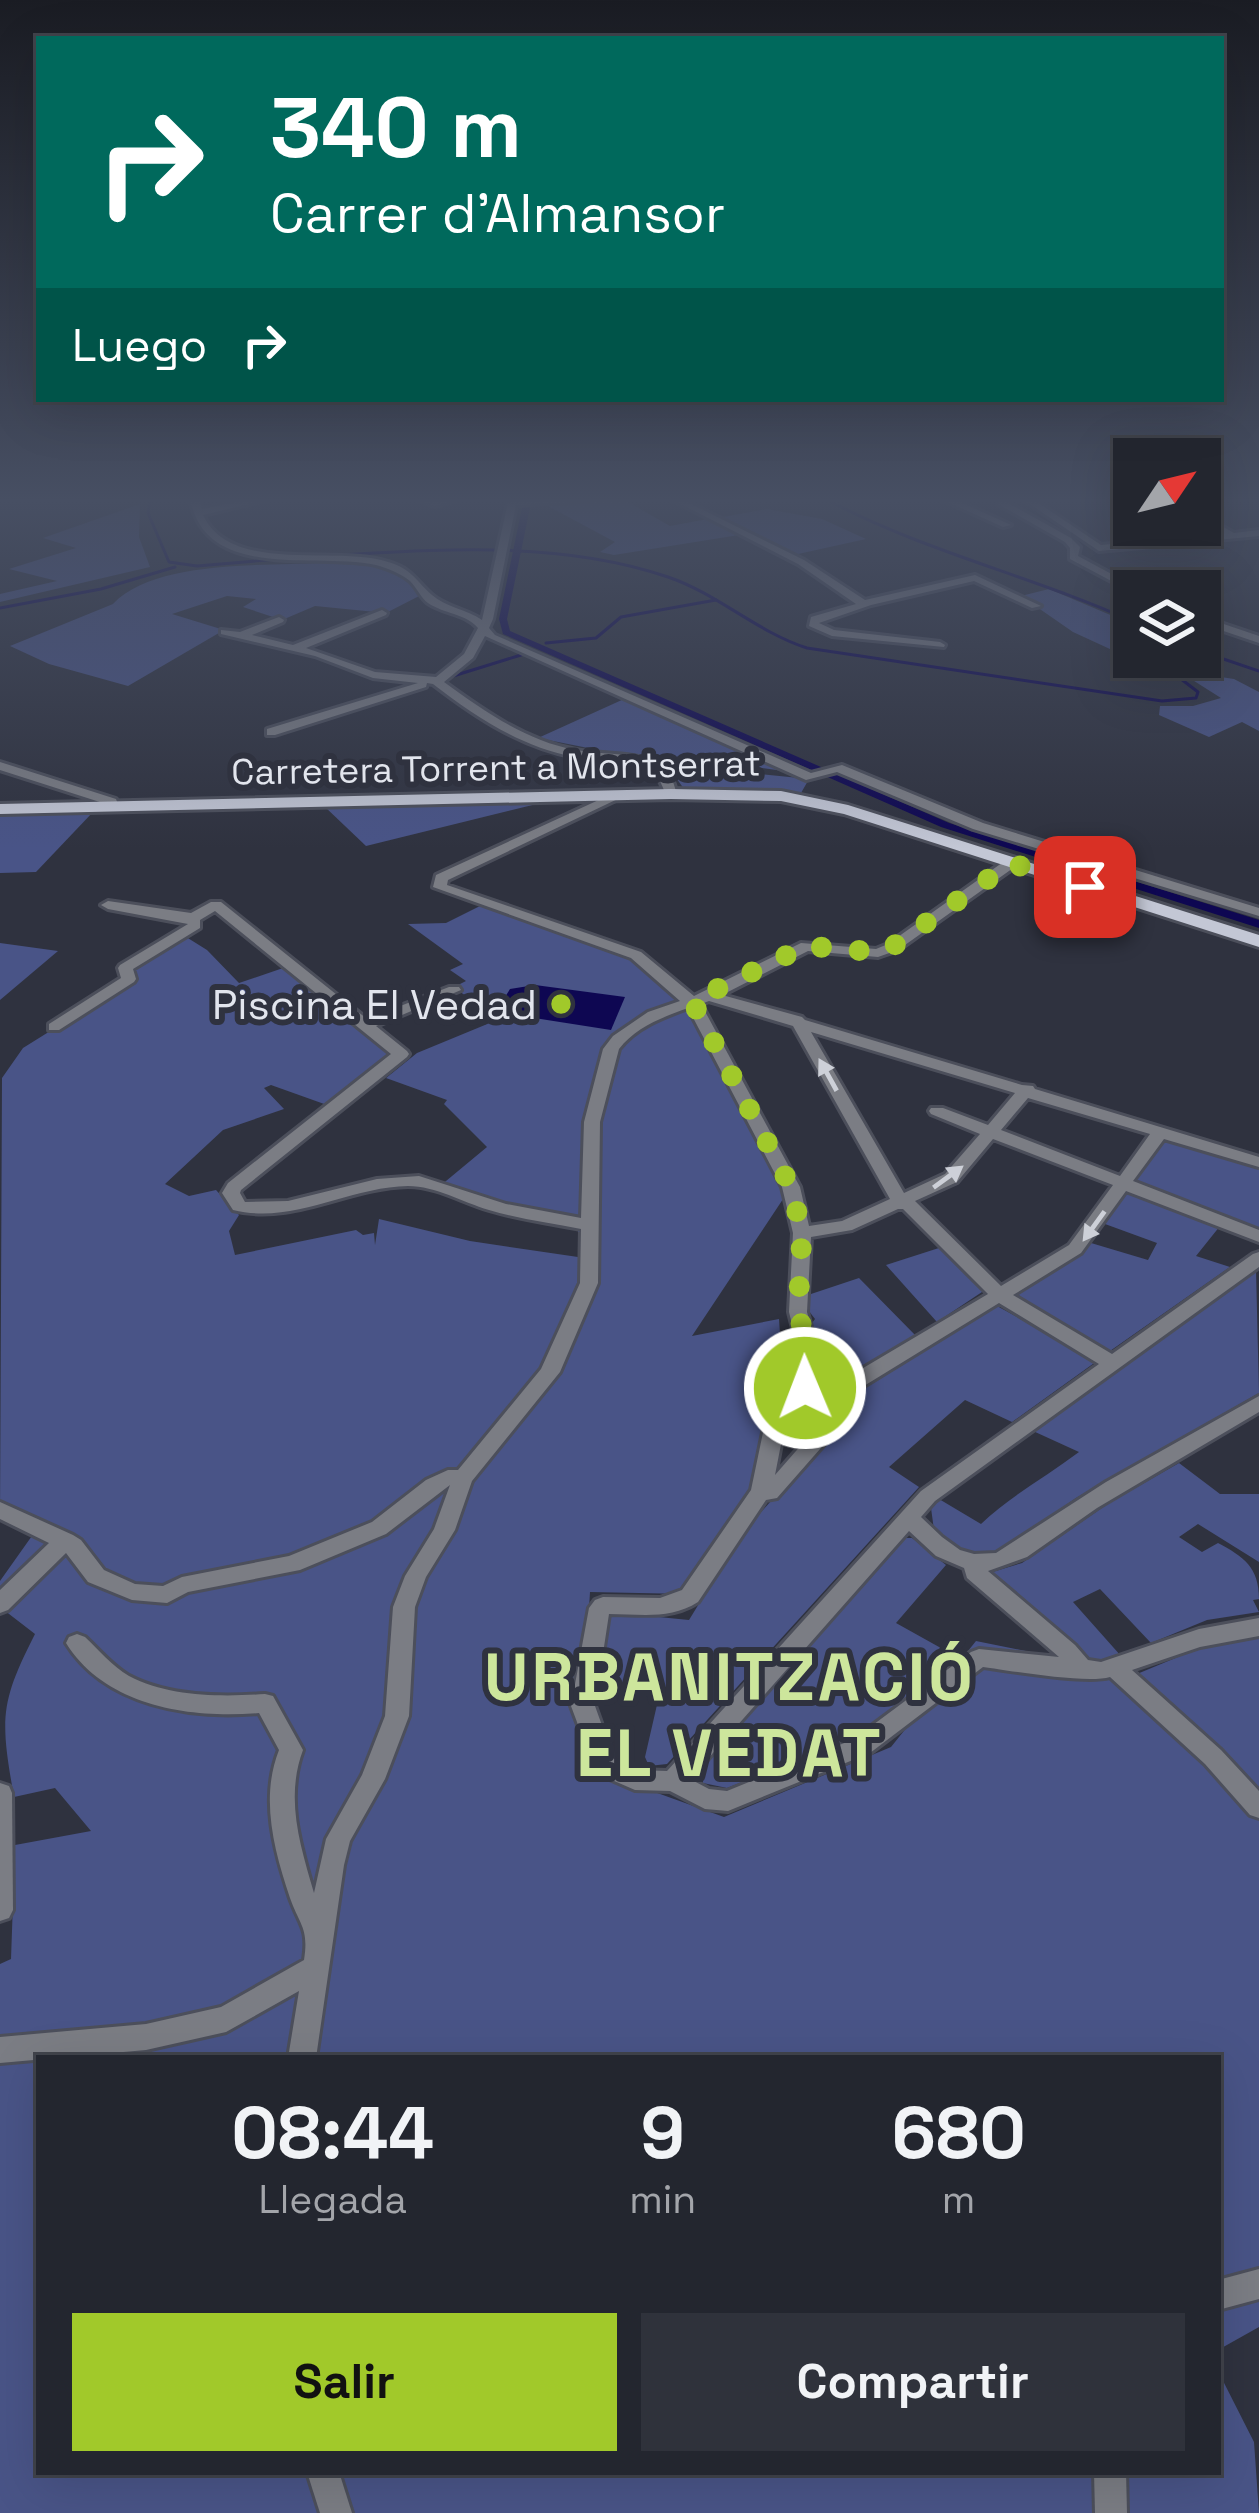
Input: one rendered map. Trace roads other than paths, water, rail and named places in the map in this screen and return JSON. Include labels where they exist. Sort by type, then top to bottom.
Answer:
[{"type":"main road","name":"Carretera Torrent a Montserrat","points":[[0,809],[749,793],[805,799],[1259,941]]},
{"type":"street","points":[[295,648],[376,615]]},
{"type":"street","points":[[467,615],[476,619],[481,630],[810,777],[838,768],[978,826],[1259,912]]},
{"type":"street","points":[[271,732],[434,681],[469,656],[489,615]]},
{"type":"street","points":[[828,615],[813,624],[832,633],[940,645]]},
{"type":"street","points":[[243,635],[279,620]]},
{"type":"street","points":[[1221,626],[1259,640]]},
{"type":"street","points":[[225,632],[295,648],[373,675],[434,681],[511,733],[574,754],[654,766],[663,772],[671,794]]},
{"type":"street","points":[[0,766],[107,797],[112,807]]},
{"type":"street","points":[[620,795],[442,878],[440,887],[636,955],[679,995],[797,1020],[1259,1162]]},
{"type":"street","points":[[302,2055],[338,1839],[373,1779],[397,1716],[404,1607],[416,1576],[444,1530],[463,1478],[550,1372],[589,1283],[592,1122],[611,1049],[629,1029],[806,946],[878,952],[892,947],[1011,863]]},
{"type":"street","points":[[108,905],[193,918],[216,905],[401,1054],[234,1187],[231,1193],[239,1206],[255,1211],[421,1179],[451,1186],[476,1200],[587,1225]]},
{"type":"street","points":[[54,1028],[129,979],[124,968],[195,925],[193,918]]},
{"type":"street","points":[[367,1024],[454,989]]},
{"type":"street","points":[[700,999],[791,1187],[802,1233],[798,1312],[817,1385]]},
{"type":"street","points":[[797,1020],[904,1203],[1001,1296],[1112,1363]]},
{"type":"street","points":[[802,1233],[846,1226],[951,1178],[1027,1089]]},
{"type":"street","points":[[938,1111],[1259,1236]]},
{"type":"street","points":[[1161,1131],[1076,1249],[852,1384],[817,1385],[792,1394],[776,1423],[761,1491],[704,1577],[680,1604],[603,1606],[597,1613],[583,1706],[604,1766],[635,1780],[673,1781],[705,1799],[728,1801],[883,1732],[979,1658],[1082,1670],[1115,1668],[1199,1638],[1259,1627]]},
{"type":"street","points":[[673,1781],[928,1496],[983,1452],[1259,1258]]},
{"type":"street","points":[[909,1519],[936,1548],[975,1562],[1005,1559],[1063,1519],[1259,1403]]},
{"type":"street","points":[[761,1491],[770,1493],[818,1441],[776,1423]]},
{"type":"street","points":[[0,1510],[65,1541],[96,1576],[148,1596],[167,1595],[182,1585],[292,1564],[379,1528],[433,1485],[463,1478]]},
{"type":"street","points":[[0,1604],[65,1541]]},
{"type":"street","points":[[975,1562],[975,1572],[1082,1670]]},
{"type":"street","points":[[76,1643],[117,1680],[149,1693],[243,1705],[266,1703],[292,1750],[280,1784],[280,1822],[291,1846],[303,1908],[322,1936]]},
{"type":"street","points":[[1115,1668],[1213,1757],[1259,1808]]},
{"type":"street","points":[[0,1793],[0,1910]]},
{"type":"street","points":[[0,2050],[146,2037],[226,2019],[317,1966]]},
{"type":"street","points":[[1221,2294],[1238,2285],[1259,2284]]},
{"type":"street","points":[[324,2475],[336,2513]]},
{"type":"street","points":[[1110,2475],[1111,2513]]},
{"type":"waterway","points":[[504,615],[506,632],[945,825],[1259,924]]},
{"type":"waterway","points":[[546,643],[596,638],[621,617],[631,615]]},
{"type":"waterway","points":[[741,615],[807,648],[1162,701],[1196,698],[1198,692],[1181,678]]},
{"type":"waterway","points":[[450,677],[521,655]]},
{"type":"waterway","points":[[1221,658],[1259,671]]},
{"type":"place","name":"Piscina El Vedad","points":[[561,1004]]},
{"type":"district","name":"URBANITZACIÓ EL VEDAT","points":[[730,1714]]}]
